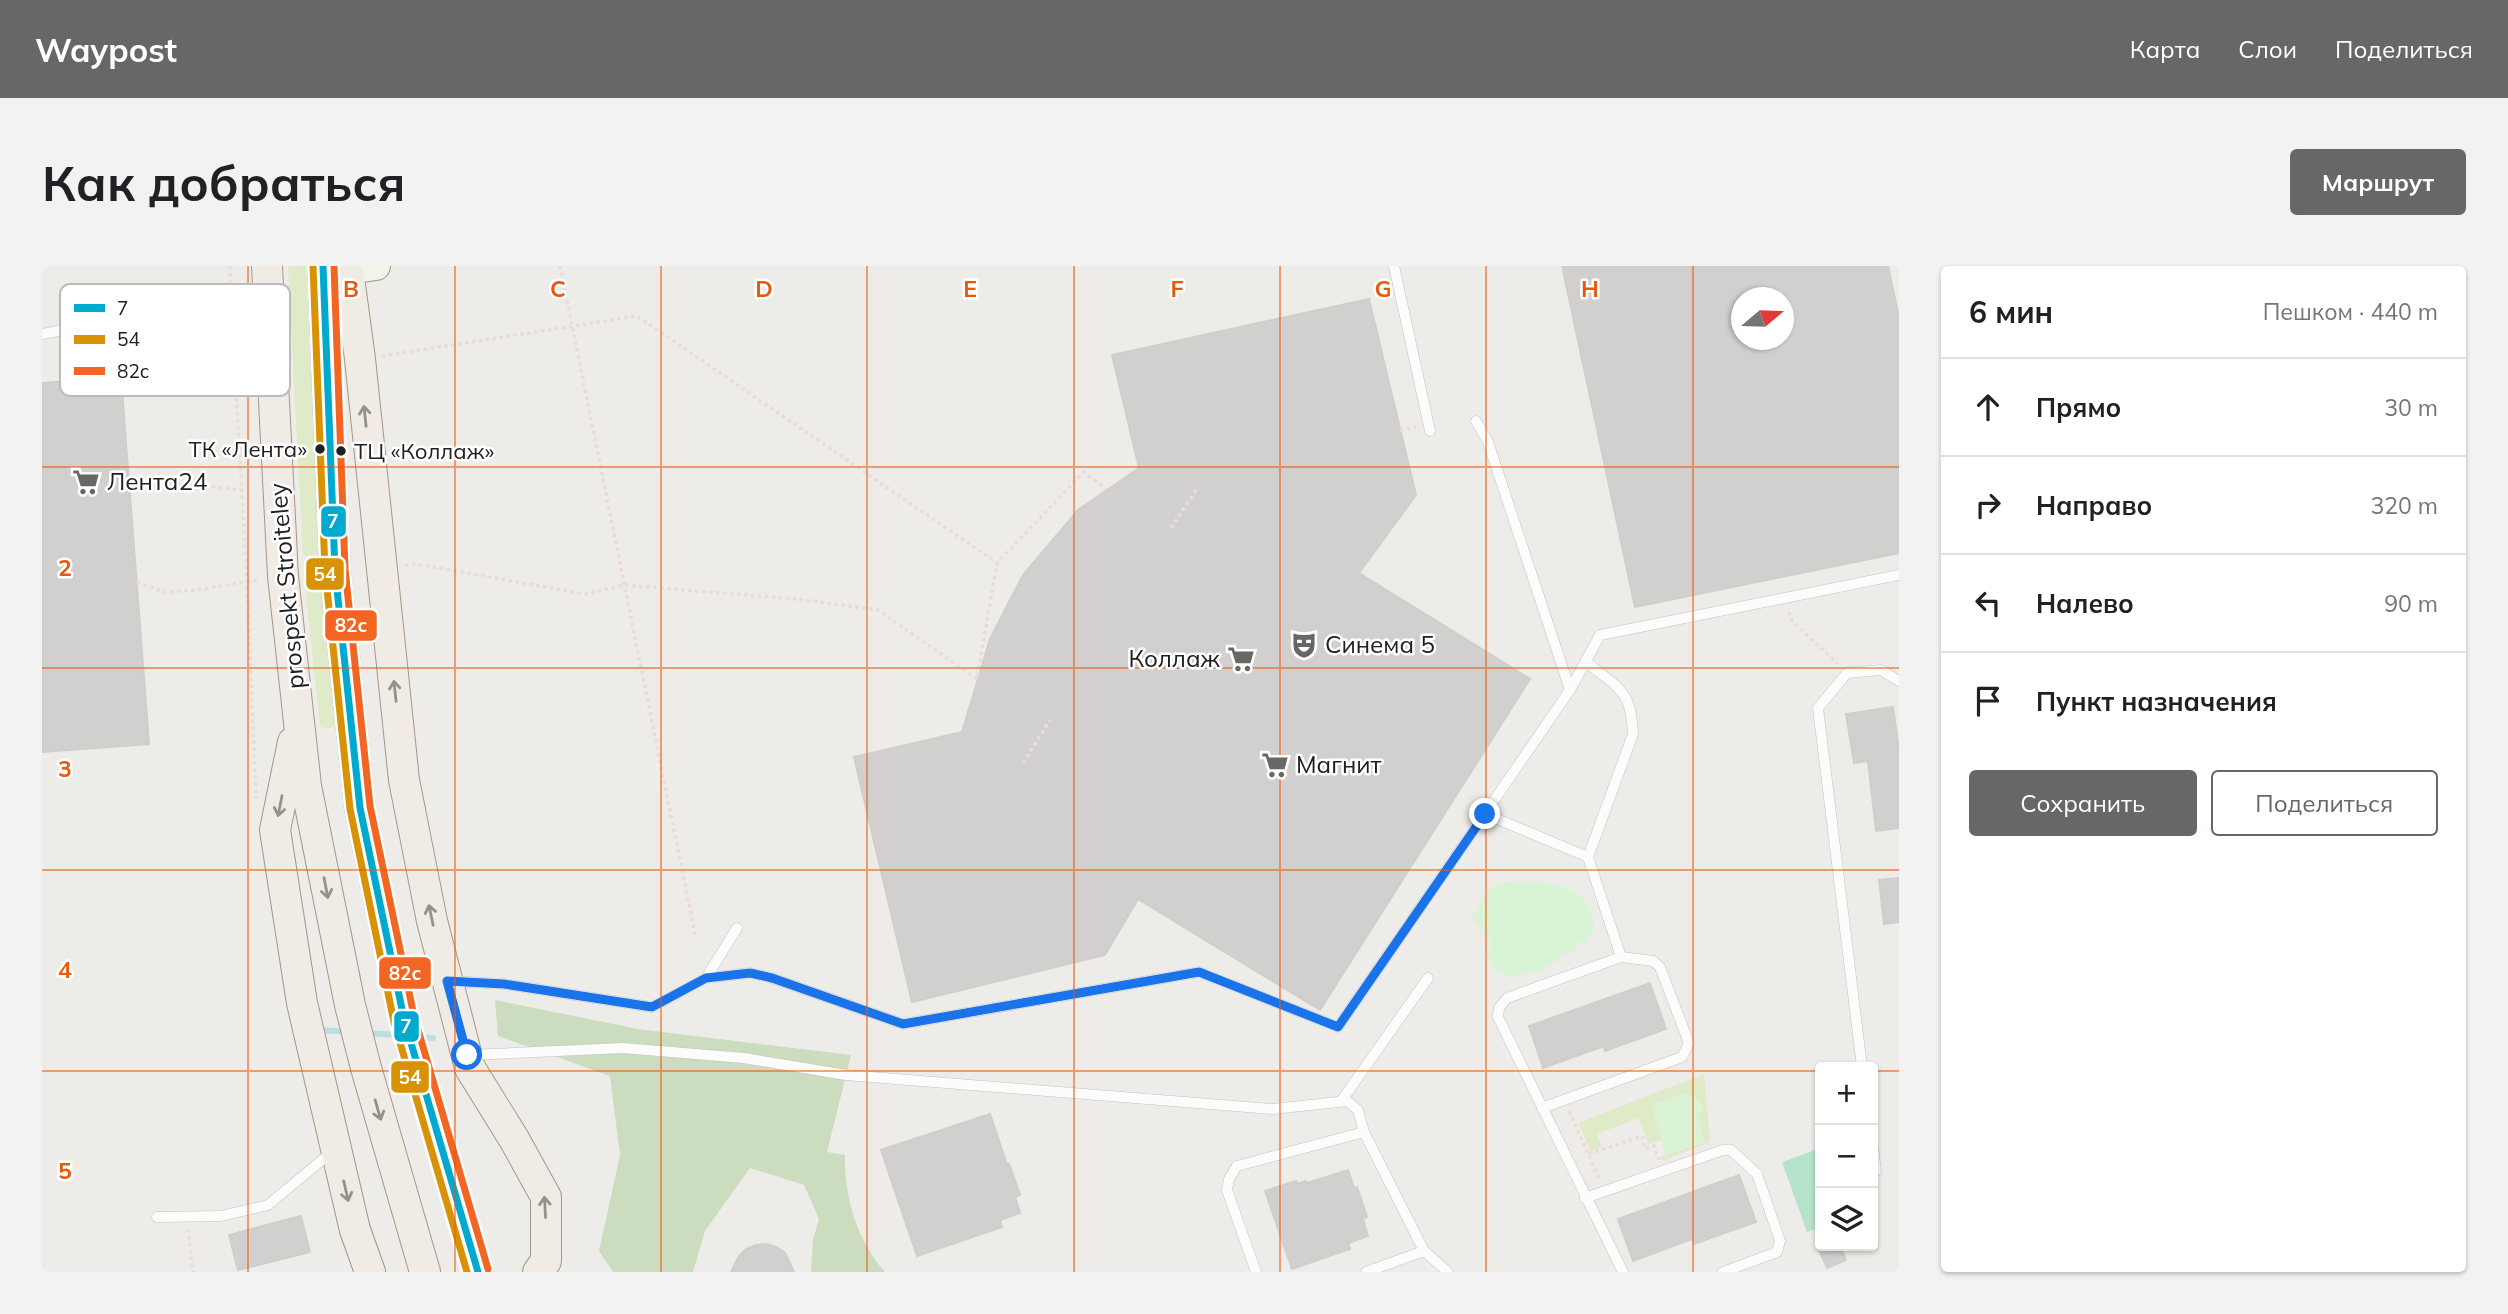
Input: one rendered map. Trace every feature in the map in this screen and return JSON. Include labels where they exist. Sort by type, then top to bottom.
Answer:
[{"type":"main road","name":"prospekt Stroiteley","points":[[267,266],[268,284]]},
{"type":"main road","name":"prospekt Stroiteley","points":[[343,269],[335,570],[360,807],[404,1019],[478,1272]]},
{"type":"main road","points":[[343,269],[359,359],[404,780],[432,921],[470,1068],[546,1197],[546,1261],[538,1272]]},
{"type":"main road","name":"prospekt Stroiteley","points":[[274,396],[283,576],[313,821],[350,1005],[425,1272]]},
{"type":"main road","points":[[298,715],[275,830],[302,1003],[355,1230],[370,1272]]},
{"type":"lane","points":[[1394,266],[1430,431]]},
{"type":"lane","points":[[42,334],[60,331]]},
{"type":"lane","points":[[1476,421],[1488,442],[1570,690]]},
{"type":"lane","points":[[447,981],[504,984],[652,1007],[706,978],[750,973],[772,978],[903,1024],[1199,972],[1338,1027],[1570,690],[1600,635],[1899,575]]},
{"type":"lane","points":[[1586,662],[1625,693],[1631,714],[1633,734],[1588,857],[1621,957]]},
{"type":"lane","points":[[1862,1062],[1818,708],[1847,673],[1881,670],[1899,681]]},
{"type":"lane","points":[[1485,814],[1588,857]]},
{"type":"lane","points":[[706,978],[737,928]]},
{"type":"lane","points":[[1542,1108],[1682,1057],[1689,1043],[1660,967],[1653,961],[1621,957],[1507,998],[1502,1002],[1498,1017],[1585,1198],[1623,1272]]},
{"type":"lane","points":[[1342,1100],[1428,978]]},
{"type":"lane","points":[[467,1055],[623,1048],[744,1058],[846,1075],[1273,1110],[1342,1100],[1354,1105],[1358,1110],[1364,1132],[1424,1251],[1448,1272]]},
{"type":"lane","points":[[1256,1272],[1227,1190],[1228,1179],[1233,1170],[1237,1166],[1364,1132]]},
{"type":"lane","points":[[157,1217],[221,1216],[268,1205],[336,1149]]},
{"type":"lane","points":[[1585,1198],[1726,1149],[1734,1153],[1757,1174],[1780,1237],[1777,1252],[1723,1272]]},
{"type":"lane","points":[[1366,1272],[1424,1251]]},
{"type":"path","points":[[230,266],[230,284]]},
{"type":"path","points":[[560,266],[696,939]]},
{"type":"path","points":[[359,359],[636,316],[997,563]]},
{"type":"path","points":[[236,396],[256,802]]},
{"type":"path","points":[[416,565],[585,594],[624,585],[796,599],[878,610],[977,679],[997,563],[1084,472],[1106,489]]},
{"type":"path","points":[[156,484],[188,484],[241,490]]},
{"type":"path","points":[[1171,528],[1196,489]]},
{"type":"path","points":[[136,582],[164,592],[196,590],[247,581]]},
{"type":"path","points":[[1786,597],[1792,621],[1847,673]]},
{"type":"path","points":[[1023,763],[1050,720]]},
{"type":"path","points":[[1564,1100],[1605,1191]]},
{"type":"path","points":[[1589,1154],[1642,1136],[1646,1149],[1654,1146],[1662,1171]]},
{"type":"path","points":[[187,1217],[193,1272]]},
{"type":"green space","points":[[288,266],[306,266],[320,555],[303,556]]},
{"type":"green space","points":[[320,576],[336,723],[326,729],[320,726],[304,578]]},
{"type":"green space","points":[[1531,881],[1555,884],[1584,899],[1593,919],[1593,933],[1589,934],[1586,943],[1581,941],[1574,951],[1561,956],[1560,960],[1539,972],[1509,976],[1493,968],[1486,954],[1493,950],[1487,943],[1493,938],[1482,931],[1471,916],[1496,885]]},
{"type":"green space","points":[[495,1000],[638,1029],[851,1055],[827,1152],[845,1155],[847,1186],[854,1217],[867,1246],[885,1272],[811,1272],[813,1240],[819,1219],[804,1185],[750,1168],[705,1231],[693,1272],[613,1272],[599,1251],[620,1155],[610,1076],[498,1036]]},
{"type":"green space","points":[[1704,1074],[1710,1142],[1662,1161],[1660,1157],[1705,1142],[1696,1113],[1695,1097],[1690,1095],[1652,1107],[1662,1140],[1648,1145],[1639,1118],[1597,1134],[1602,1148],[1591,1151],[1578,1123]]},
{"type":"green space","points":[[1682,1094],[1696,1098],[1704,1109],[1696,1114],[1705,1142],[1666,1154],[1652,1108]]},
{"type":"green space","points":[[1815,1150],[1815,1229],[1807,1232],[1782,1162]]},
{"type":"building","points":[[1562,266],[1888,266],[1899,318],[1899,553],[1635,607]]},
{"type":"building","name":"Коллаж","points":[[1369,299],[1416,495],[1359,573],[1530,679],[1320,1010],[1138,899],[1105,955],[912,1002],[854,757],[962,732],[990,639],[1023,575],[1078,510],[1139,468],[1112,355]]},
{"type":"building","name":"Лента24","points":[[60,382],[60,396],[122,396],[149,744],[42,752],[42,383]]},
{"type":"building","points":[[1893,707],[1899,750],[1899,828],[1876,831],[1868,761],[1854,763],[1846,714]]},
{"type":"building","points":[[1899,878],[1899,922],[1884,924],[1879,880]]},
{"type":"building","points":[[1650,983],[1666,1029],[1605,1051],[1604,1046],[1543,1068],[1529,1026]]},
{"type":"building","points":[[990,1114],[1020,1195],[1015,1197],[1020,1213],[1000,1220],[1002,1227],[917,1256],[881,1150]]},
{"type":"building","points":[[1348,1170],[1367,1217],[1363,1219],[1368,1236],[1348,1243],[1350,1249],[1292,1269],[1265,1191],[1296,1181],[1297,1184],[1307,1183]]},
{"type":"building","points":[[1739,1175],[1756,1222],[1694,1244],[1692,1239],[1633,1261],[1618,1219]]},
{"type":"building","points":[[301,1216],[310,1252],[238,1270],[229,1235]]},
{"type":"building","points":[[766,1244],[785,1253],[794,1272],[731,1272],[746,1249]]},
{"type":"building","points":[[1819,1251],[1842,1251],[1846,1260],[1827,1268]]},
{"type":"waterway","points":[[322,1030],[348,1032]]},
{"type":"waterway","points":[[365,1033],[400,1035]]},
{"type":"waterway","points":[[418,1037],[433,1038]]},
{"type":"transit line","name":"54","points":[[313,266],[325,570],[350,809],[394,1022],[467,1272]]},
{"type":"transit line","name":"7","points":[[323,266],[335,570],[360,808],[404,1019],[478,1272]]},
{"type":"transit line","name":"82с","points":[[334,266],[345,569],[370,806],[414,1016],[488,1269]]},
{"type":"place","name":"ТК «Лента»","points":[[320,449]]},
{"type":"place","name":"ТЦ «Коллаж»","points":[[341,451]]},
{"type":"place","name":"Лента24","points":[[86,482]]},
{"type":"place","name":"Синема 5","points":[[1304,645]]},
{"type":"place","name":"Коллаж","points":[[1241,659]]},
{"type":"place","name":"Магнит","points":[[1275,765]]},
{"type":"route","points":[[467,1055],[447,981],[504,984],[652,1007],[706,978],[750,973],[772,978],[903,1024],[1199,972],[1338,1027],[1485,814]]}]
